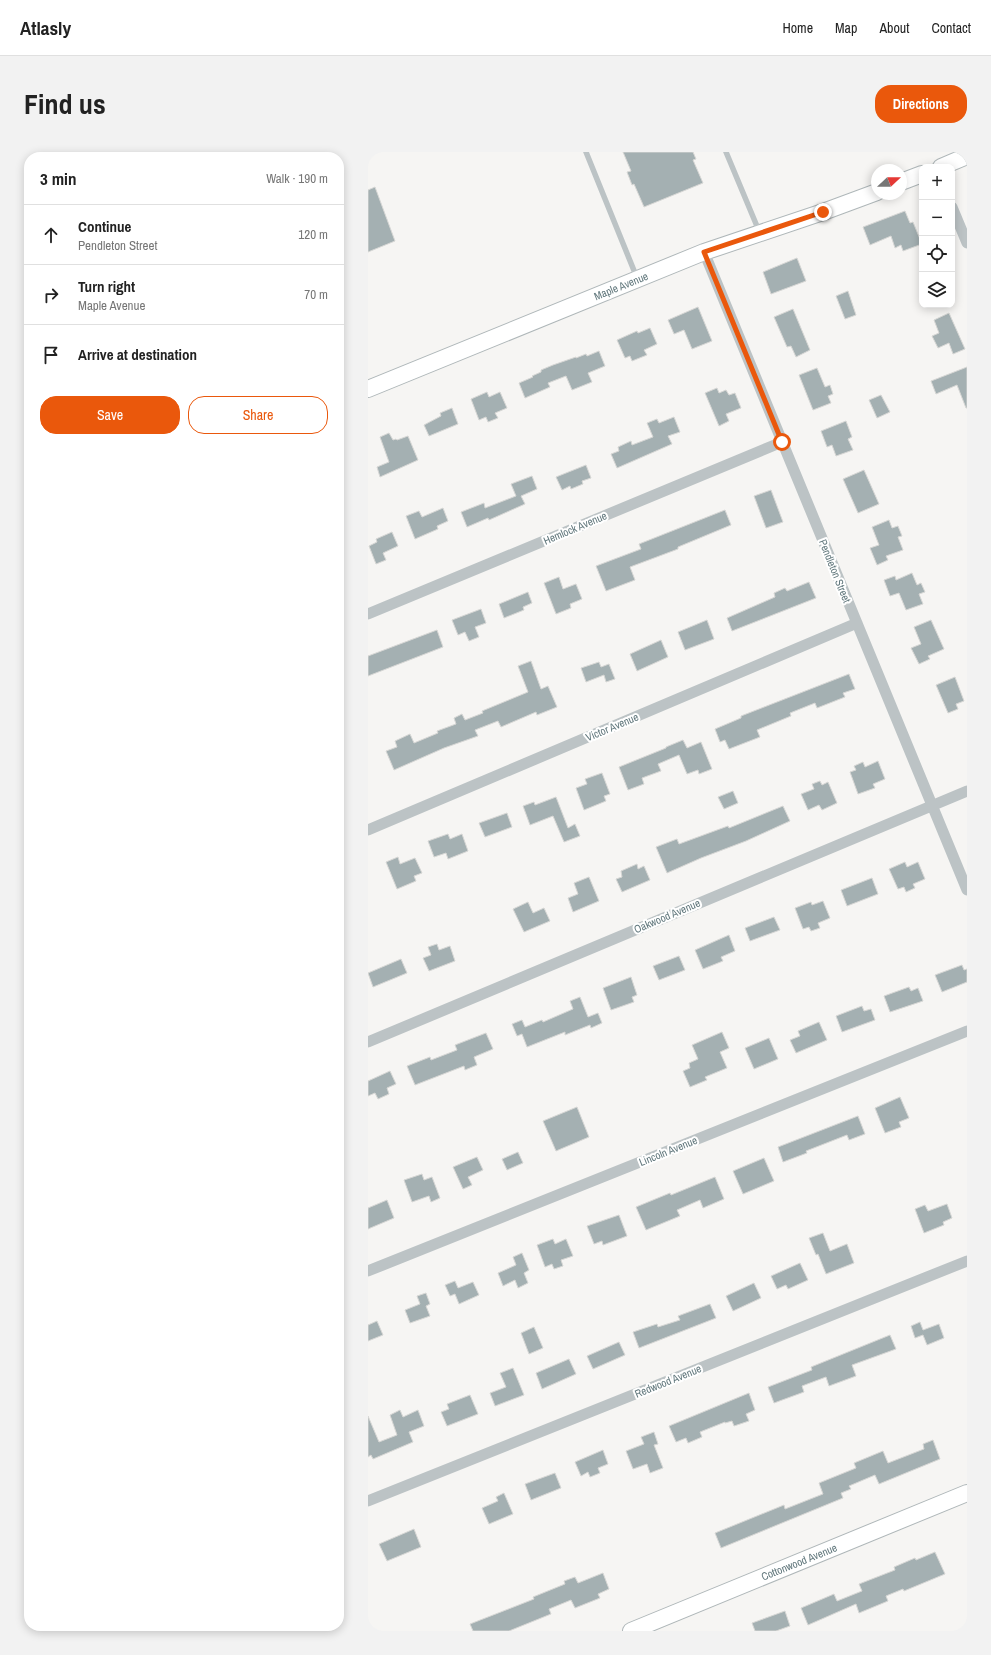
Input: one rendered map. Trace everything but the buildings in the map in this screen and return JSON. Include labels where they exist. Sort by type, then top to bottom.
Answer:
[{"type":"street","points":[[948,164],[967,156]]},
{"type":"street","points":[[907,180],[919,175]]},
{"type":"street","name":"Maple Avenue","points":[[368,388],[704,252],[871,194]]},
{"type":"street","points":[[955,214],[967,243]]},
{"type":"street","name":"Pendleton Street","points":[[704,252],[967,890]]},
{"type":"street","name":"Hemlock Avenue","points":[[368,614],[782,442]]},
{"type":"street","name":"Victor Avenue","points":[[368,830],[857,623]]},
{"type":"street","name":"Oakwood Avenue","points":[[368,1042],[967,791]]},
{"type":"street","name":"Lincoln Avenue","points":[[368,1271],[967,1031]]},
{"type":"street","name":"Redwood Avenue","points":[[368,1501],[967,1261]]},
{"type":"street","name":"Cottonwood Avenue","points":[[631,1631],[967,1493]]},
{"type":"lane","points":[[586,152],[637,279]]},
{"type":"lane","points":[[726,152],[760,233]]},
{"type":"route","points":[[782,442],[704,252],[823,212]]}]
